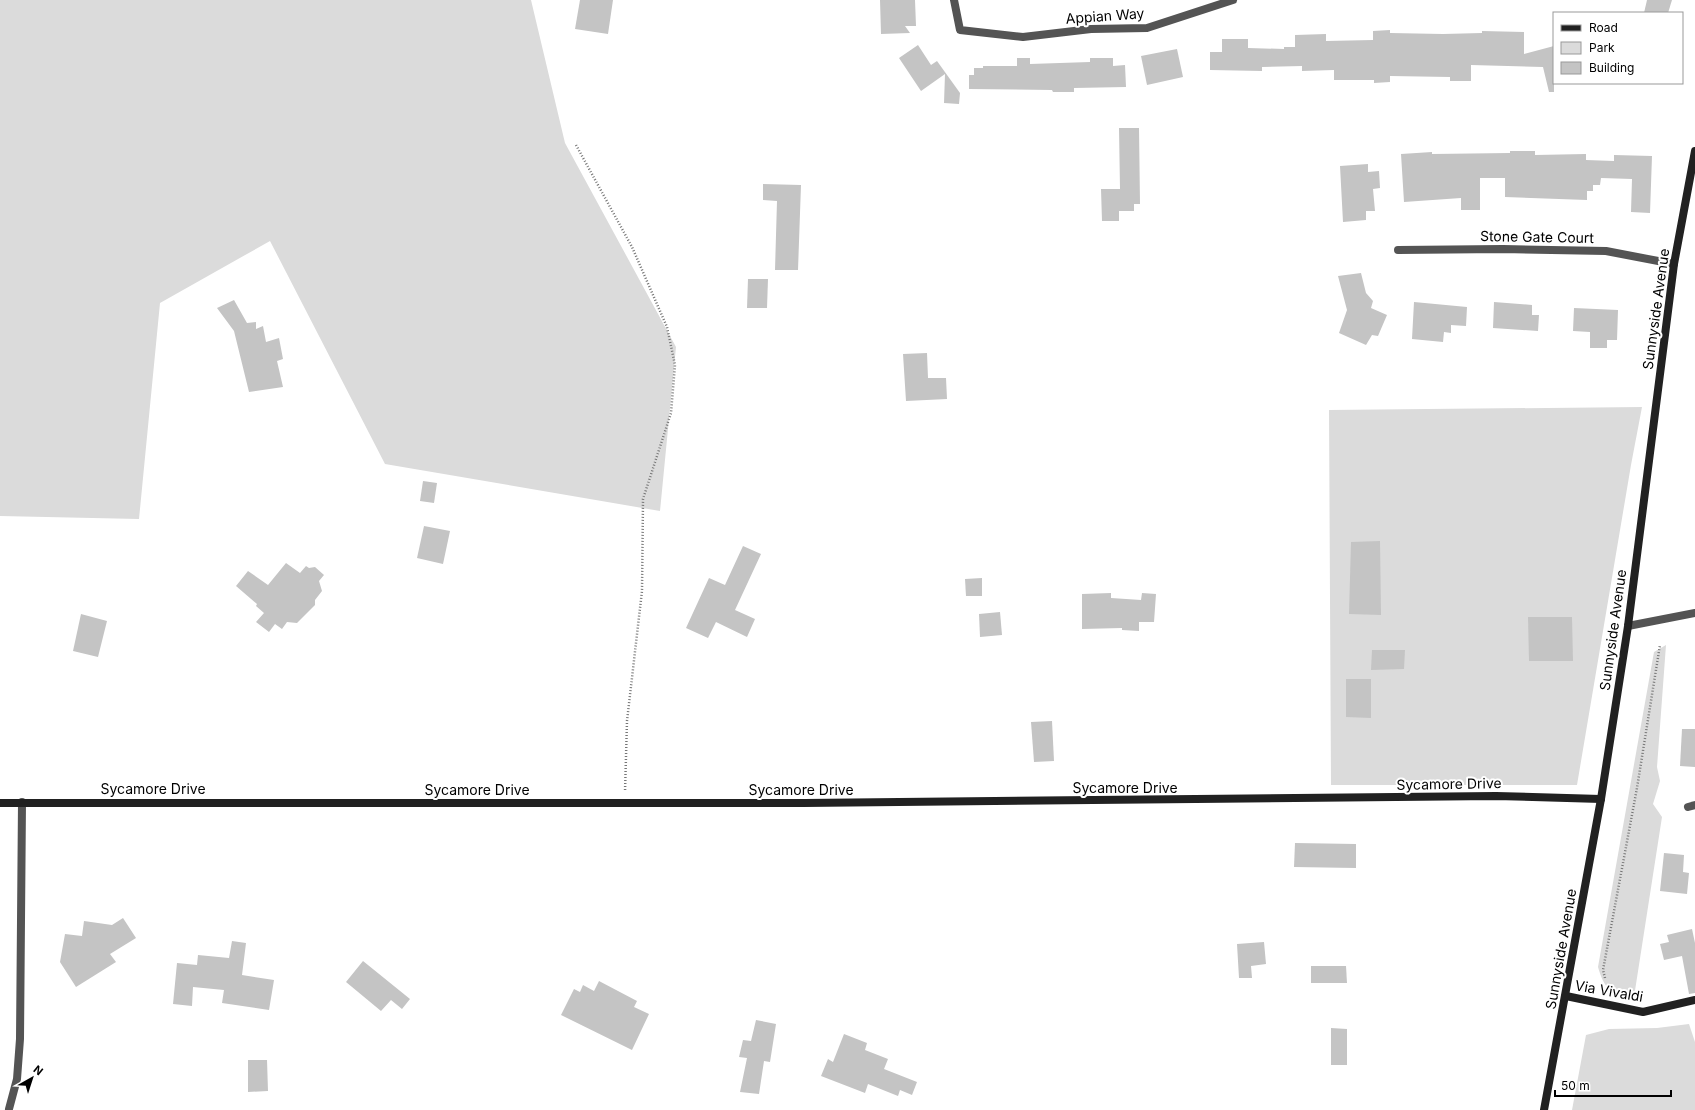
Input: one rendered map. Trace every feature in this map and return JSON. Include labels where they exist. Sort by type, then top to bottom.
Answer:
[{"type":"street","name":"Appian Way","points":[[954,0],[960,30],[1023,37],[1091,29],[1147,28],[1233,0]]},
{"type":"street","name":"Sunnyside Avenue","points":[[1544,1110],[1602,799],[1628,626],[1674,264],[1695,151]]},
{"type":"street","name":"Stone Gate Court","points":[[1398,250],[1503,248],[1606,251],[1674,264]]},
{"type":"street","points":[[1628,626],[1695,613]]},
{"type":"street","name":"Sycamore Drive","points":[[0,803],[1155,801],[1496,796],[1602,799]]},
{"type":"street","points":[[9,1109],[17,1079],[20,1038],[22,802]]},
{"type":"street","name":"Via Vivaldi","points":[[1566,996],[1643,1012],[1695,1000]]},
{"type":"path","points":[[576,145],[632,247],[667,327],[675,365],[671,412],[643,499],[642,592],[627,721],[625,802]]},
{"type":"path","points":[[1605,978],[1604,970],[1637,788],[1660,645]]},
{"type":"green space","points":[[0,0],[531,0],[565,143],[676,347],[660,511],[385,464],[270,241],[160,303],[139,519],[0,516]]},
{"type":"green space","points":[[1642,407],[1577,785],[1331,785],[1329,410]]},
{"type":"green space","points":[[1666,645],[1657,767],[1660,781],[1653,804],[1662,817],[1634,997],[1620,995],[1610,990],[1603,980],[1598,967],[1654,652]]},
{"type":"green space","points":[[1689,1024],[1695,1042],[1695,1110],[1572,1110],[1586,1035],[1609,1029],[1657,1028]]},
{"type":"building","points":[[580,0],[613,0],[608,34],[575,29]]},
{"type":"building","points":[[880,0],[915,0],[916,26],[905,26],[910,33],[881,34]]},
{"type":"building","points":[[1647,0],[1672,0],[1668,12],[1644,12]]},
{"type":"building","points":[[1390,30],[1390,33],[1443,34],[1482,33],[1482,31],[1524,32],[1524,54],[1553,46],[1554,92],[1549,92],[1543,67],[1471,65],[1471,81],[1450,81],[1450,77],[1390,76],[1390,82],[1374,83],[1374,80],[1334,80],[1334,70],[1302,71],[1302,66],[1262,67],[1262,71],[1210,70],[1210,52],[1222,52],[1222,39],[1248,39],[1248,48],[1284,49],[1284,47],[1295,47],[1295,35],[1326,34],[1326,41],[1373,40],[1373,31]]},
{"type":"building","points":[[918,45],[931,65],[937,61],[960,93],[959,104],[944,103],[945,74],[921,91],[899,58]]},
{"type":"building","points":[[1177,49],[1183,77],[1147,85],[1141,56]]},
{"type":"building","points":[[1017,58],[1030,58],[1030,64],[1090,62],[1090,58],[1113,58],[1113,66],[1125,65],[1126,87],[1074,88],[1074,92],[1053,92],[1052,90],[969,89],[969,75],[974,75],[974,68],[983,68],[983,66],[1017,66]]},
{"type":"building","points":[[1119,128],[1139,128],[1140,204],[1134,204],[1134,211],[1119,211],[1119,221],[1102,221],[1101,189],[1120,189]]},
{"type":"building","points":[[1510,151],[1535,151],[1535,155],[1586,154],[1586,160],[1614,161],[1614,155],[1652,156],[1650,213],[1631,212],[1632,179],[1601,178],[1600,185],[1593,185],[1593,191],[1587,191],[1587,200],[1505,197],[1505,178],[1480,178],[1480,210],[1461,210],[1461,198],[1404,202],[1401,154],[1432,152],[1432,154],[1510,153]]},
{"type":"building","points":[[1368,164],[1368,172],[1379,171],[1380,188],[1373,189],[1375,211],[1366,211],[1366,220],[1343,222],[1340,166]]},
{"type":"building","points":[[763,184],[801,185],[798,270],[775,270],[777,201],[763,200]]},
{"type":"building","points":[[1361,273],[1366,293],[1373,301],[1371,308],[1387,315],[1378,336],[1372,335],[1366,345],[1339,333],[1347,310],[1338,276]]},
{"type":"building","points":[[748,279],[768,279],[767,308],[747,308]]},
{"type":"building","points":[[234,300],[247,323],[256,322],[256,329],[263,326],[266,342],[279,338],[283,359],[277,361],[283,387],[249,392],[234,331],[217,308]]},
{"type":"building","points":[[1414,302],[1467,307],[1466,326],[1451,325],[1451,333],[1444,332],[1443,342],[1412,339]]},
{"type":"building","points":[[1494,302],[1532,305],[1532,315],[1539,315],[1538,331],[1493,328]]},
{"type":"building","points":[[1574,308],[1618,310],[1617,340],[1607,340],[1607,348],[1590,348],[1590,332],[1573,331]]},
{"type":"building","points":[[927,353],[928,378],[946,378],[947,399],[906,401],[903,354]]},
{"type":"building","points":[[423,481],[437,483],[434,503],[420,501]]},
{"type":"building","points":[[424,526],[450,531],[443,564],[417,558]]},
{"type":"building","points":[[1380,541],[1381,615],[1349,614],[1351,542]]},
{"type":"building","points":[[743,546],[761,554],[735,610],[755,619],[747,637],[716,622],[708,638],[686,628],[709,578],[725,585]]},
{"type":"building","points":[[286,563],[300,573],[306,566],[309,568],[315,567],[324,575],[319,581],[322,591],[315,600],[315,605],[297,623],[287,622],[282,629],[275,624],[269,632],[256,622],[264,613],[256,606],[257,604],[236,586],[248,571],[268,585]]},
{"type":"building","points":[[982,578],[982,596],[966,596],[965,579]]},
{"type":"building","points":[[1111,593],[1111,598],[1141,600],[1142,593],[1156,594],[1154,622],[1139,622],[1139,631],[1122,630],[1122,628],[1082,629],[1082,594]]},
{"type":"building","points":[[1000,612],[1002,635],[980,637],[979,614]]},
{"type":"building","points":[[81,614],[107,621],[98,657],[73,651]]},
{"type":"building","points":[[1528,617],[1572,617],[1573,661],[1529,661]]},
{"type":"building","points":[[1372,650],[1405,650],[1404,669],[1371,670]]},
{"type":"building","points":[[1346,679],[1371,679],[1371,718],[1346,717]]},
{"type":"building","points":[[1052,721],[1054,761],[1034,762],[1031,722]]},
{"type":"building","points":[[1682,729],[1695,729],[1695,767],[1680,766]]},
{"type":"building","points":[[1295,843],[1356,844],[1356,868],[1294,867]]},
{"type":"building","points":[[1664,853],[1684,855],[1683,872],[1689,873],[1687,894],[1660,891]]},
{"type":"building","points":[[123,918],[136,938],[110,954],[116,962],[76,987],[60,962],[65,934],[82,936],[84,921],[112,925]]},
{"type":"building","points":[[1692,929],[1695,943],[1695,993],[1689,994],[1682,956],[1664,960],[1660,944],[1669,942],[1667,935]]},
{"type":"building","points":[[232,941],[246,943],[242,975],[274,980],[269,1010],[222,1003],[224,990],[193,987],[192,1006],[173,1004],[177,963],[197,965],[198,955],[229,958]]},
{"type":"building","points":[[1264,942],[1266,964],[1251,966],[1252,978],[1239,978],[1237,944]]},
{"type":"building","points":[[363,961],[410,999],[402,1009],[391,1000],[381,1011],[346,982]]},
{"type":"building","points":[[1311,966],[1346,966],[1347,983],[1311,983]]},
{"type":"building","points":[[599,981],[637,1001],[634,1007],[649,1014],[632,1050],[561,1015],[574,989],[580,992],[583,985],[594,991]]},
{"type":"building","points":[[756,1020],[776,1024],[770,1062],[764,1061],[759,1094],[740,1092],[747,1058],[739,1057],[743,1040],[751,1041]]},
{"type":"building","points":[[1331,1028],[1347,1029],[1347,1065],[1331,1065]]},
{"type":"building","points":[[844,1034],[867,1043],[865,1050],[888,1059],[884,1069],[917,1082],[912,1095],[900,1090],[898,1096],[868,1084],[865,1093],[821,1076],[828,1059],[833,1062]]},
{"type":"building","points":[[248,1060],[267,1060],[268,1091],[248,1092]]}]
